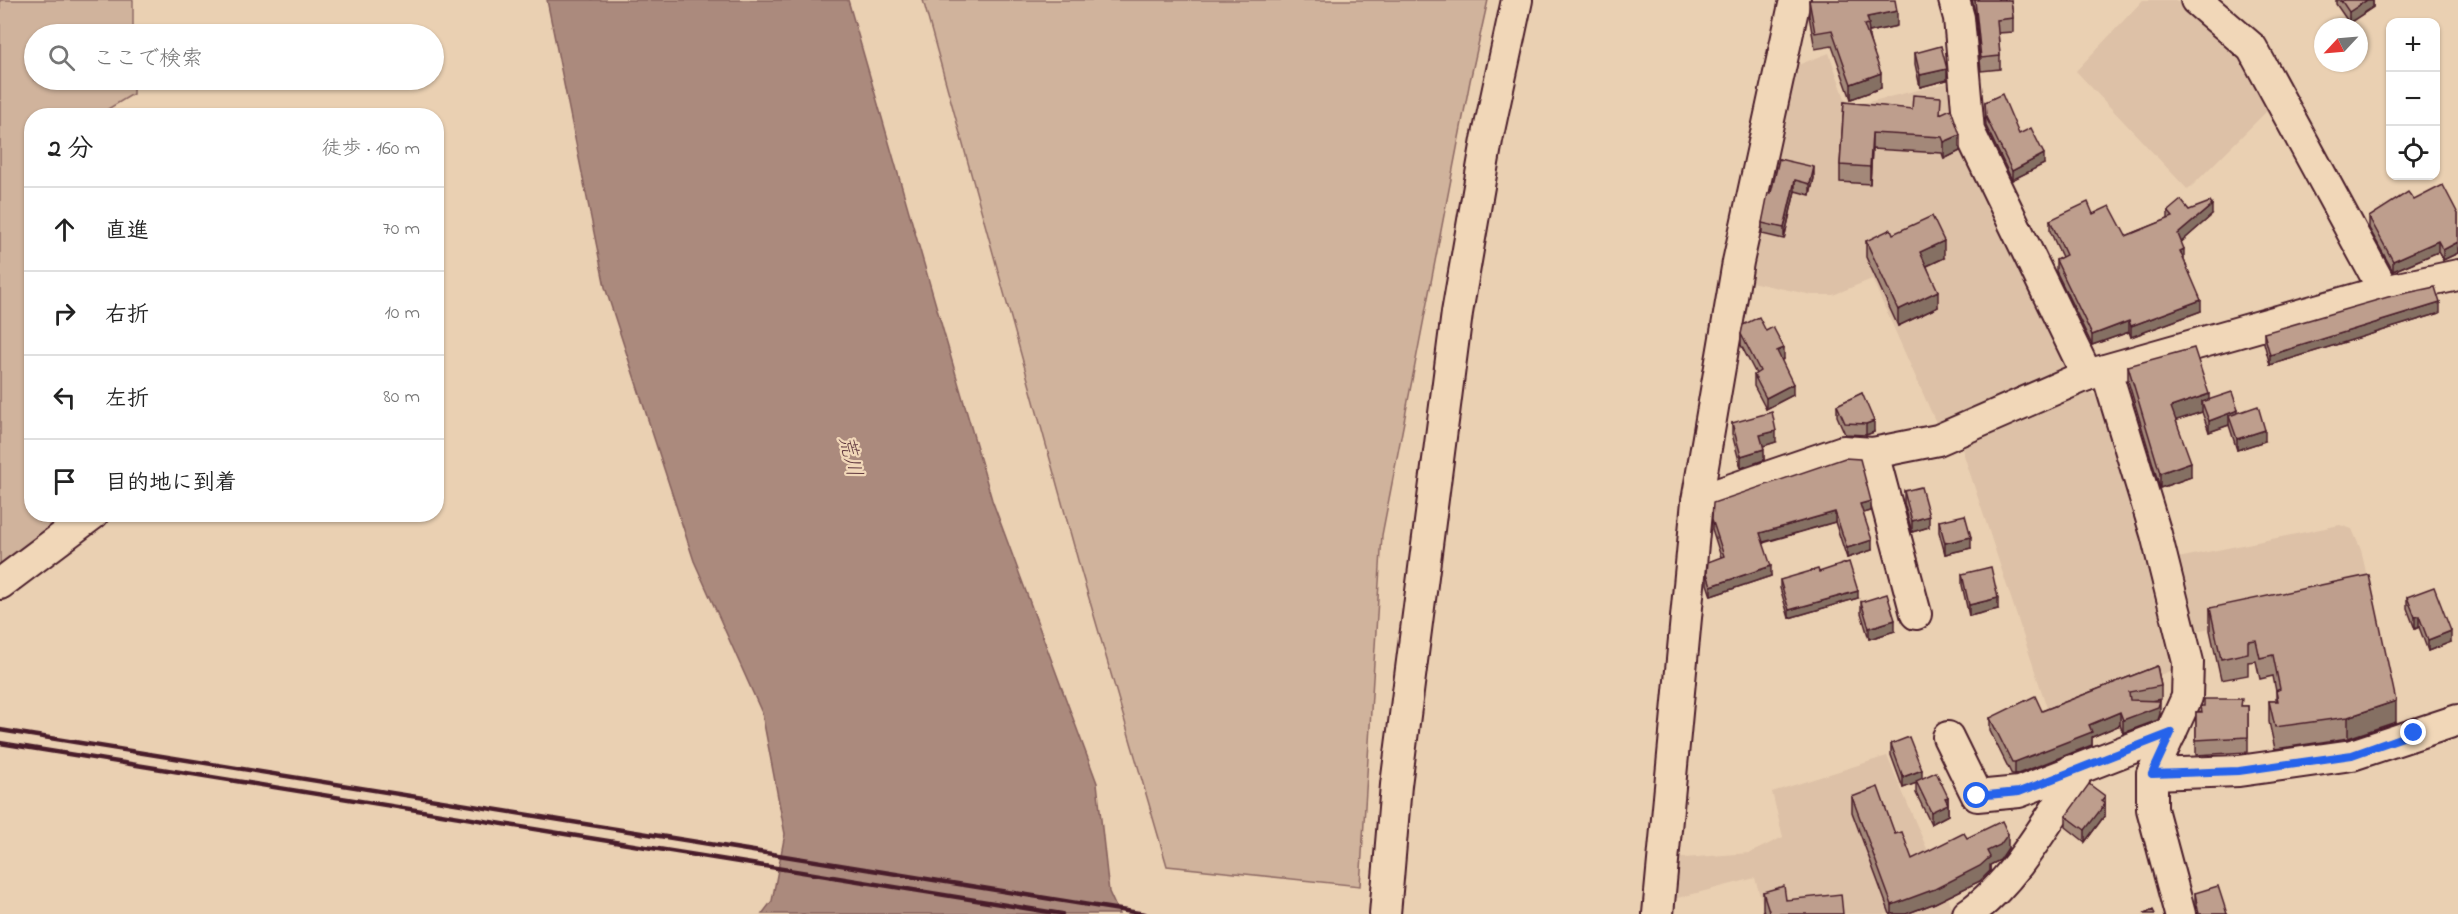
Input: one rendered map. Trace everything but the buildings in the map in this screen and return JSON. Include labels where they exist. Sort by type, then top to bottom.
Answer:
[{"type":"street","points":[[1385,914],[1396,785],[1457,314],[1485,151],[1517,0]]},
{"type":"street","points":[[1658,914],[1696,501],[1738,262],[1795,0]]},
{"type":"street","points":[[1954,0],[1959,18],[1969,131],[2096,373],[2156,534],[2188,662],[2187,697],[2152,774],[2152,809],[2180,914]]},
{"type":"street","points":[[2196,0],[2252,48],[2384,291]]},
{"type":"street","points":[[1696,501],[1843,451],[1873,453],[1938,440],[2096,373],[2202,340],[2384,291],[2458,275]]},
{"type":"street","points":[[1873,453],[1916,614]]},
{"type":"street","points":[[0,584],[82,522]]},
{"type":"street","points":[[2152,774],[2239,771],[2352,755],[2458,720]]},
{"type":"street","points":[[1948,737],[1977,796],[2019,792],[2171,733]]},
{"type":"street","points":[[1968,914],[1986,902],[2035,840],[2074,781],[2072,770]]},
{"type":"shaded area","points":[[0,0],[133,0],[133,24],[24,24],[24,90],[133,90],[133,94],[110,108],[24,108],[24,522],[76,522],[0,578]]},
{"type":"shaded area","points":[[923,0],[1488,0],[1470,81],[1382,535],[1360,886],[1167,866],[1079,564]]},
{"type":"shaded area","points":[[2143,0],[2175,0],[2201,11],[2247,53],[2276,102],[2188,190],[2076,71]]},
{"type":"shaded area","points":[[1829,53],[1848,107],[1955,81],[2076,373],[1941,434],[1872,279],[1833,295],[1812,295],[1742,280],[1790,68]]},
{"type":"shaded area","points":[[2084,390],[2100,397],[2178,668],[2050,717],[1959,440]]},
{"type":"shaded area","points":[[2340,525],[2352,529],[2361,550],[2371,594],[2191,632],[2173,559]]},
{"type":"shaded area","points":[[1887,756],[1955,914],[1765,914],[1755,878],[1666,901],[1671,859],[1750,853],[1783,837],[1772,792]]},
{"type":"water","name":"荒川","points":[[547,0],[848,0],[992,500],[1097,783],[1109,892],[1119,914],[762,914],[772,901],[785,834],[762,713],[694,561],[605,287]]},
{"type":"railway","points":[[0,730],[1145,914]]},
{"type":"railway","points":[[0,743],[1062,914]]},
{"type":"route","points":[[1977,796],[2019,792],[2171,733],[2152,774],[2239,771],[2352,755],[2414,733]]}]
